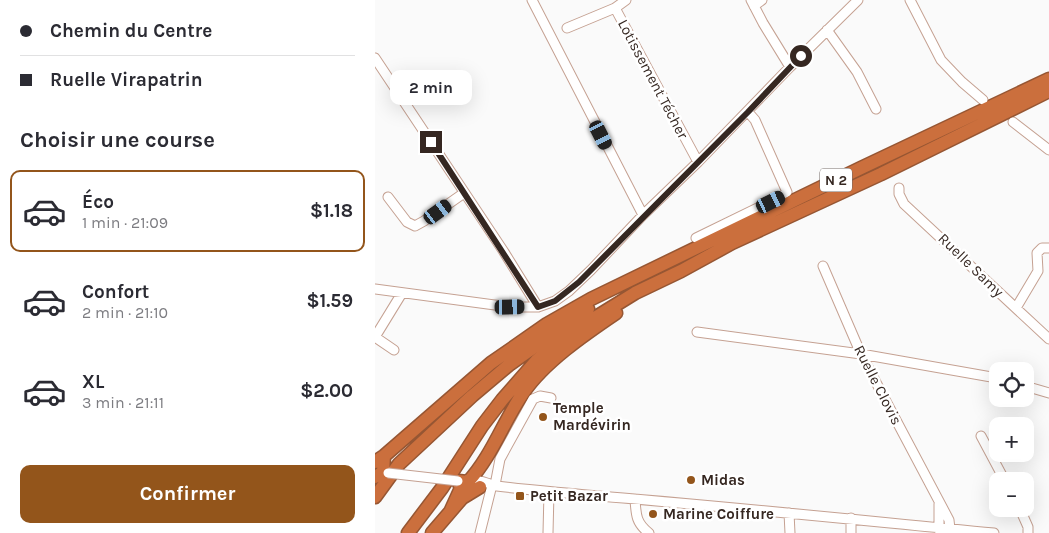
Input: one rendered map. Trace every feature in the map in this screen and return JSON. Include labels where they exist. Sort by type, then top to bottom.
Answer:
[{"type":"highway","name":"N 2","points":[[375,497],[399,464],[509,364],[625,283],[1049,79]]},
{"type":"highway","name":"N 2","points":[[408,533],[442,488],[482,426],[502,400],[537,360],[580,327],[635,293],[681,271],[732,243],[881,174],[1049,91]]},
{"type":"highway","points":[[432,533],[451,510],[480,483],[483,462],[515,405],[540,373],[613,314],[681,271]]},
{"type":"highway","points":[[379,473],[379,459],[491,363],[547,324],[591,299],[625,283]]},
{"type":"highway","points":[[451,510],[461,488],[480,483]]},
{"type":"street","points":[[532,0],[643,215]]},
{"type":"street","name":"Lotissement Técher","points":[[626,0],[615,8],[698,162]]},
{"type":"street","points":[[763,0],[752,3],[790,67]]},
{"type":"street","points":[[375,289],[510,307],[538,307],[555,301],[569,291],[858,0]]},
{"type":"street","points":[[910,0],[941,60],[983,100]]},
{"type":"street","points":[[567,28],[615,8]]},
{"type":"street","points":[[827,30],[857,72],[876,109]]},
{"type":"street","points":[[375,58],[538,307]]},
{"type":"street","points":[[696,238],[787,192],[755,120],[748,112]]},
{"type":"street","points":[[1013,122],[1049,150]]},
{"type":"street","name":"Ruelle Samy","points":[[899,188],[899,194],[904,204],[1049,339]]},
{"type":"street","points":[[388,197],[407,222],[415,226],[464,192]]},
{"type":"street","points":[[1017,308],[1038,271],[1037,253],[1042,248],[1049,248]]},
{"type":"street","name":"Ruelle Clovis","points":[[823,266],[861,354],[949,520],[950,529]]},
{"type":"street","points":[[394,350],[375,337],[402,293]]},
{"type":"street","points":[[697,332],[861,354],[989,377]]},
{"type":"street","points":[[1034,389],[1049,393]]},
{"type":"street","points":[[480,533],[480,483],[500,459],[533,399],[539,396],[551,398]]},
{"type":"street","points":[[981,436],[1000,472]]},
{"type":"street","points":[[379,473],[549,492],[851,518],[939,531],[950,529],[994,533]]},
{"type":"street","points":[[548,533],[549,492]]},
{"type":"street","points":[[635,499],[636,518],[640,526],[649,533]]},
{"type":"street","name":"Ruelle Clovis","points":[[939,501],[939,531]]},
{"type":"street","points":[[789,513],[790,533]]},
{"type":"street","points":[[1023,517],[1029,533]]},
{"type":"street","points":[[851,518],[851,533]]},
{"type":"place","name":"Temple Mardévirin","points":[[543,417]]},
{"type":"place","name":"Midas","points":[[691,480]]},
{"type":"place","name":"Petit Bazar","points":[[520,496]]},
{"type":"place","name":"Marine Coiffure","points":[[653,514]]},
{"type":"route","points":[[431,142],[538,307],[555,301],[579,282],[801,56]]}]
